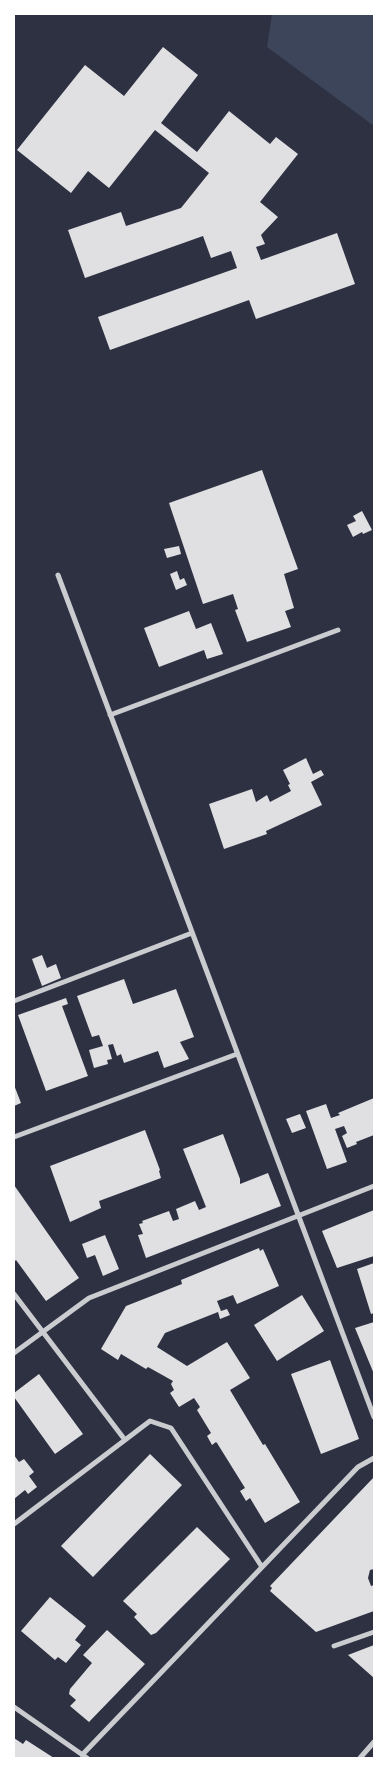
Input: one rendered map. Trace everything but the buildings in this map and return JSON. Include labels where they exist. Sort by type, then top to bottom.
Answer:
[{"type":"street","points":[[58,575],[374,1417]]},
{"type":"street","points":[[110,716],[338,630]]},
{"type":"street","points":[[14,1001],[192,933]]},
{"type":"street","points":[[14,1137],[237,1054]]},
{"type":"street","points":[[14,1353],[89,1298],[374,1186]]},
{"type":"street","points":[[14,1294],[41,1332],[125,1440]]},
{"type":"street","points":[[14,1524],[150,1421],[171,1428],[262,1568]]},
{"type":"street","points":[[14,1708],[85,1757],[358,1467],[374,1458]]},
{"type":"street","points":[[334,1646],[374,1632]]},
{"type":"street","points":[[360,1758],[374,1742]]},
{"type":"shaded area","points":[[272,14],[374,14],[374,126],[267,47]]}]
